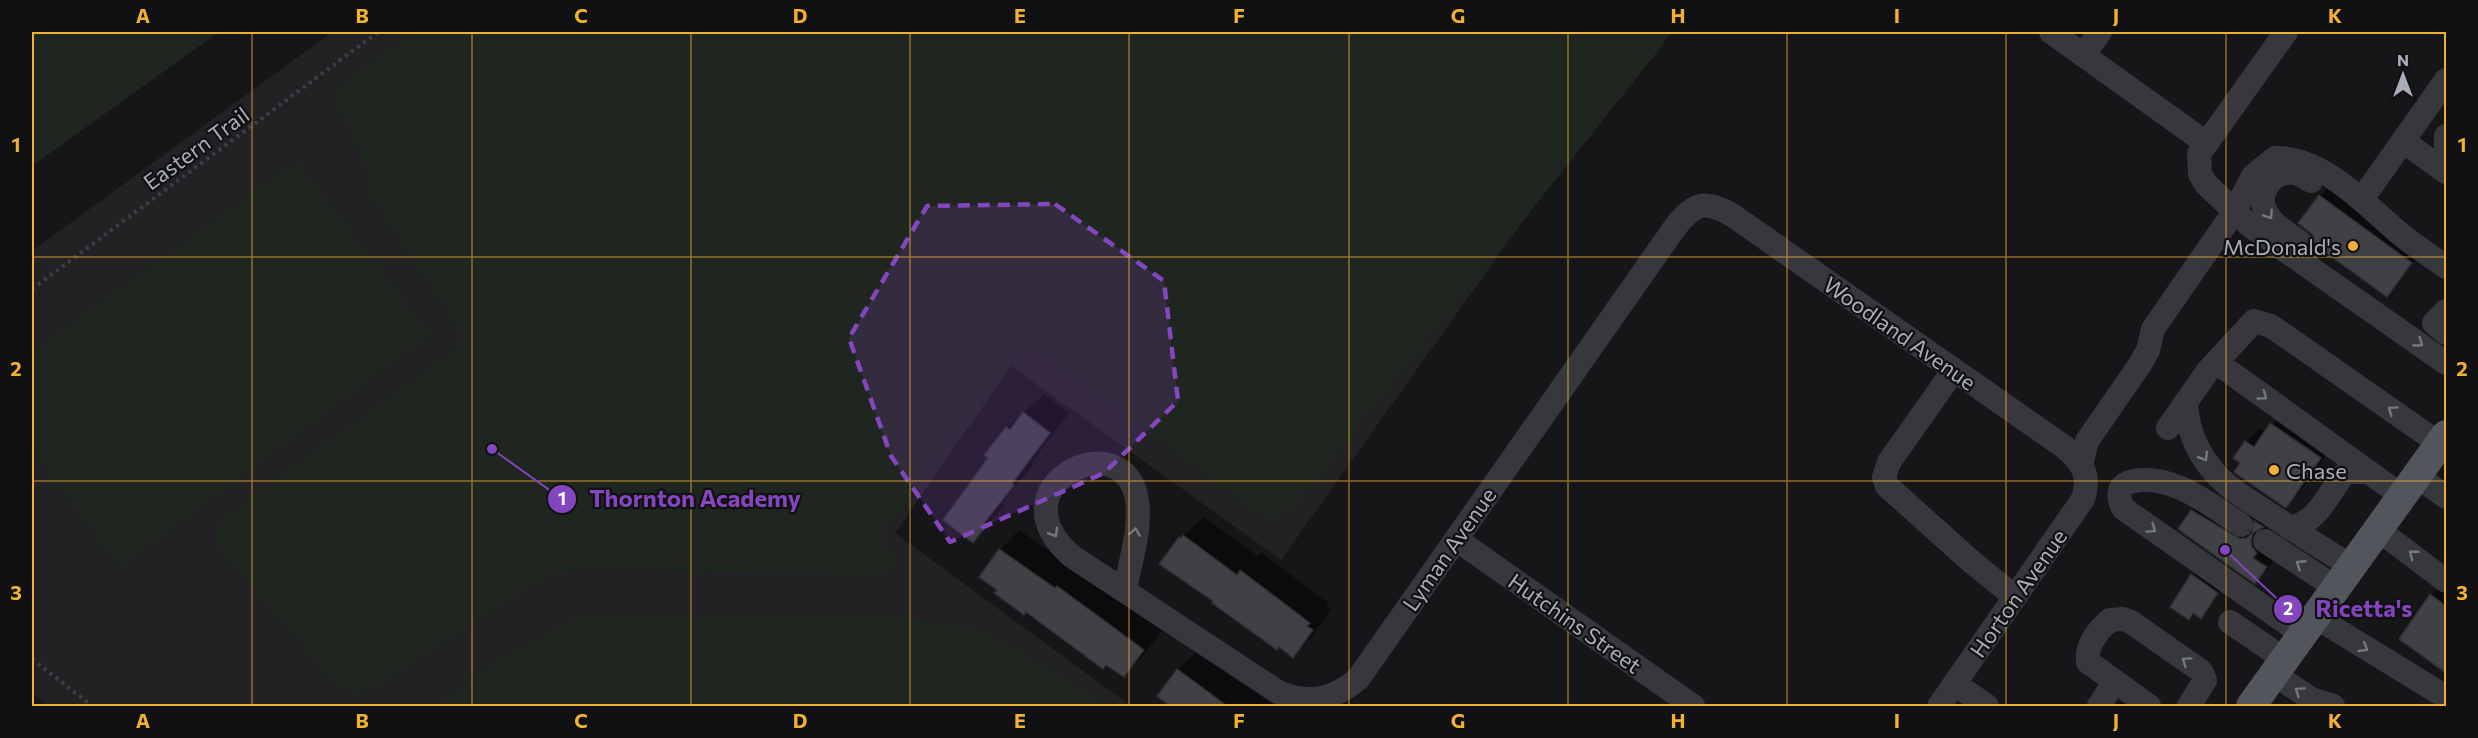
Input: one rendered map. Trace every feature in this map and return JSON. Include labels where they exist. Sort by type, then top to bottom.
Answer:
[{"type":"main road","points":[[2251,706],[2443,440]]},
{"type":"street","points":[[2051,32],[2206,143]]},
{"type":"street","points":[[2083,55],[2100,32]]},
{"type":"street","points":[[2286,32],[2199,154],[2200,174],[2206,184],[2249,225],[2446,363]]},
{"type":"street","points":[[2362,199],[2446,80]]},
{"type":"street","points":[[2446,136],[2446,148]]},
{"type":"street","points":[[2403,141],[2446,172]]},
{"type":"street","name":"Horton Avenue","points":[[1939,706],[2083,499],[2087,441],[2141,363],[2148,350],[2153,329],[2234,212],[2253,176],[2276,158],[2301,160],[2362,199],[2398,232]]},
{"type":"street","points":[[2384,318],[2363,285],[2276,225],[2264,209],[2262,194],[2276,177],[2294,173],[2355,212],[2398,232],[2446,267]]},
{"type":"street","name":"Woodland Avenue","points":[[1703,205],[1716,207],[1732,215],[2063,446],[2073,454],[2084,470]]},
{"type":"street","name":"Lyman Avenue","points":[[1125,590],[1137,519],[1134,490],[1130,481],[1113,466],[1100,463],[1077,466],[1062,475],[1049,491],[1045,509],[1050,530],[1064,550],[1278,692],[1298,699],[1320,700],[1340,693],[1358,679],[1676,226],[1693,209],[1703,205]]},
{"type":"street","points":[[2446,312],[2434,323],[2446,333]]},
{"type":"street","points":[[2168,428],[2216,362],[2254,321],[2271,326],[2443,440]]},
{"type":"street","points":[[2216,362],[2368,472],[2446,497]]},
{"type":"street","points":[[1953,370],[1889,462],[1884,477],[1887,486],[1973,563],[2015,597]]},
{"type":"street","points":[[2186,402],[2186,416],[2193,437],[2210,468],[2237,492],[2290,528],[2343,577]]},
{"type":"street","points":[[2084,470],[2122,486]]},
{"type":"street","points":[[2290,528],[2302,525],[2314,515],[2342,476],[2348,472],[2368,472]]},
{"type":"street","points":[[2241,525],[2193,494],[2165,483],[2128,482],[2122,486],[2119,493],[2124,509],[2308,625],[2446,697]]},
{"type":"street","points":[[2378,529],[2446,581]]},
{"type":"street","name":"Hutchins Street","points":[[1456,539],[1693,706]]},
{"type":"street","points":[[2265,541],[2343,577]]},
{"type":"street","points":[[2149,706],[2088,662],[2087,654],[2092,641],[2110,620],[2123,619],[2131,622],[2201,671],[2205,680],[2189,706]]},
{"type":"street","points":[[2230,622],[2311,699],[2333,706]]},
{"type":"street","points":[[2099,706],[2114,682]]},
{"type":"street","points":[[1955,684],[1987,706]]},
{"type":"path","name":"Eastern Trail","points":[[32,289],[378,32]]},
{"type":"path","points":[[32,659],[92,706]]},
{"type":"highlighted area","points":[[1055,204],[1164,281],[1178,401],[1104,473],[950,542],[891,456],[849,338],[927,206]]},
{"type":"shaded area","points":[[32,32],[219,32],[32,166]]},
{"type":"shaded area","points":[[332,32],[1658,32],[1281,560],[1011,366],[895,533],[1131,706],[47,706],[32,692],[32,251]]},
{"type":"shaded area","points":[[412,32],[1671,32],[1289,514],[1272,518],[1261,515],[1043,353],[1030,350],[1022,353],[1012,362],[887,527],[885,541],[898,561],[889,573],[883,576],[867,577],[843,574],[581,570],[556,573],[543,579],[379,686],[355,692],[332,681],[220,550],[216,532],[225,516],[453,350],[458,343],[459,333],[454,322],[370,197],[360,155],[335,98],[347,80]]},
{"type":"shaded area","points":[[298,160],[431,334],[120,568],[32,450],[32,351]]},
{"type":"shaded area","points":[[581,614],[881,615],[973,627],[1006,642],[1108,706],[436,706],[487,666]]},
{"type":"building","name":"McDonald's","points":[[2319,195],[2412,263],[2387,297],[2314,244],[2313,235],[2298,223]]},
{"type":"building","points":[[1023,412],[1050,433],[984,523],[987,525],[973,543],[943,520],[988,458],[984,455],[1006,427],[1010,430]]},
{"type":"building","name":"Chase","points":[[2270,423],[2321,458],[2286,508],[2234,472],[2240,463],[2233,458],[2245,441],[2254,447]]},
{"type":"building","points":[[2191,510],[2240,539],[2247,538],[2252,533],[2254,521],[2264,527],[2253,533],[2251,540],[2252,547],[2257,553],[2253,558],[2267,567],[2255,584],[2178,529]]},
{"type":"building","points":[[1183,535],[1237,575],[1240,570],[1310,623],[1307,626],[1313,630],[1293,658],[1279,647],[1277,650],[1212,603],[1213,601],[1159,564],[1179,537]]},
{"type":"building","points":[[999,549],[1055,588],[1057,586],[1144,650],[1124,677],[1106,665],[1103,669],[1026,612],[1024,615],[994,593],[997,590],[979,577]]},
{"type":"building","points":[[2191,574],[2218,593],[2201,619],[2193,613],[2189,620],[2170,607]]},
{"type":"building","points":[[2430,594],[2446,606],[2446,673],[2399,639]]},
{"type":"building","points":[[1177,669],[1227,706],[1170,706],[1157,696]]},
{"type":"place","name":"McDonald's","points":[[2353,246]]},
{"type":"place","name":"Thornton Academy","points":[[492,449]]},
{"type":"place","name":"Chase","points":[[2274,470]]},
{"type":"place","name":"Ricetta's","points":[[2225,550]]}]
